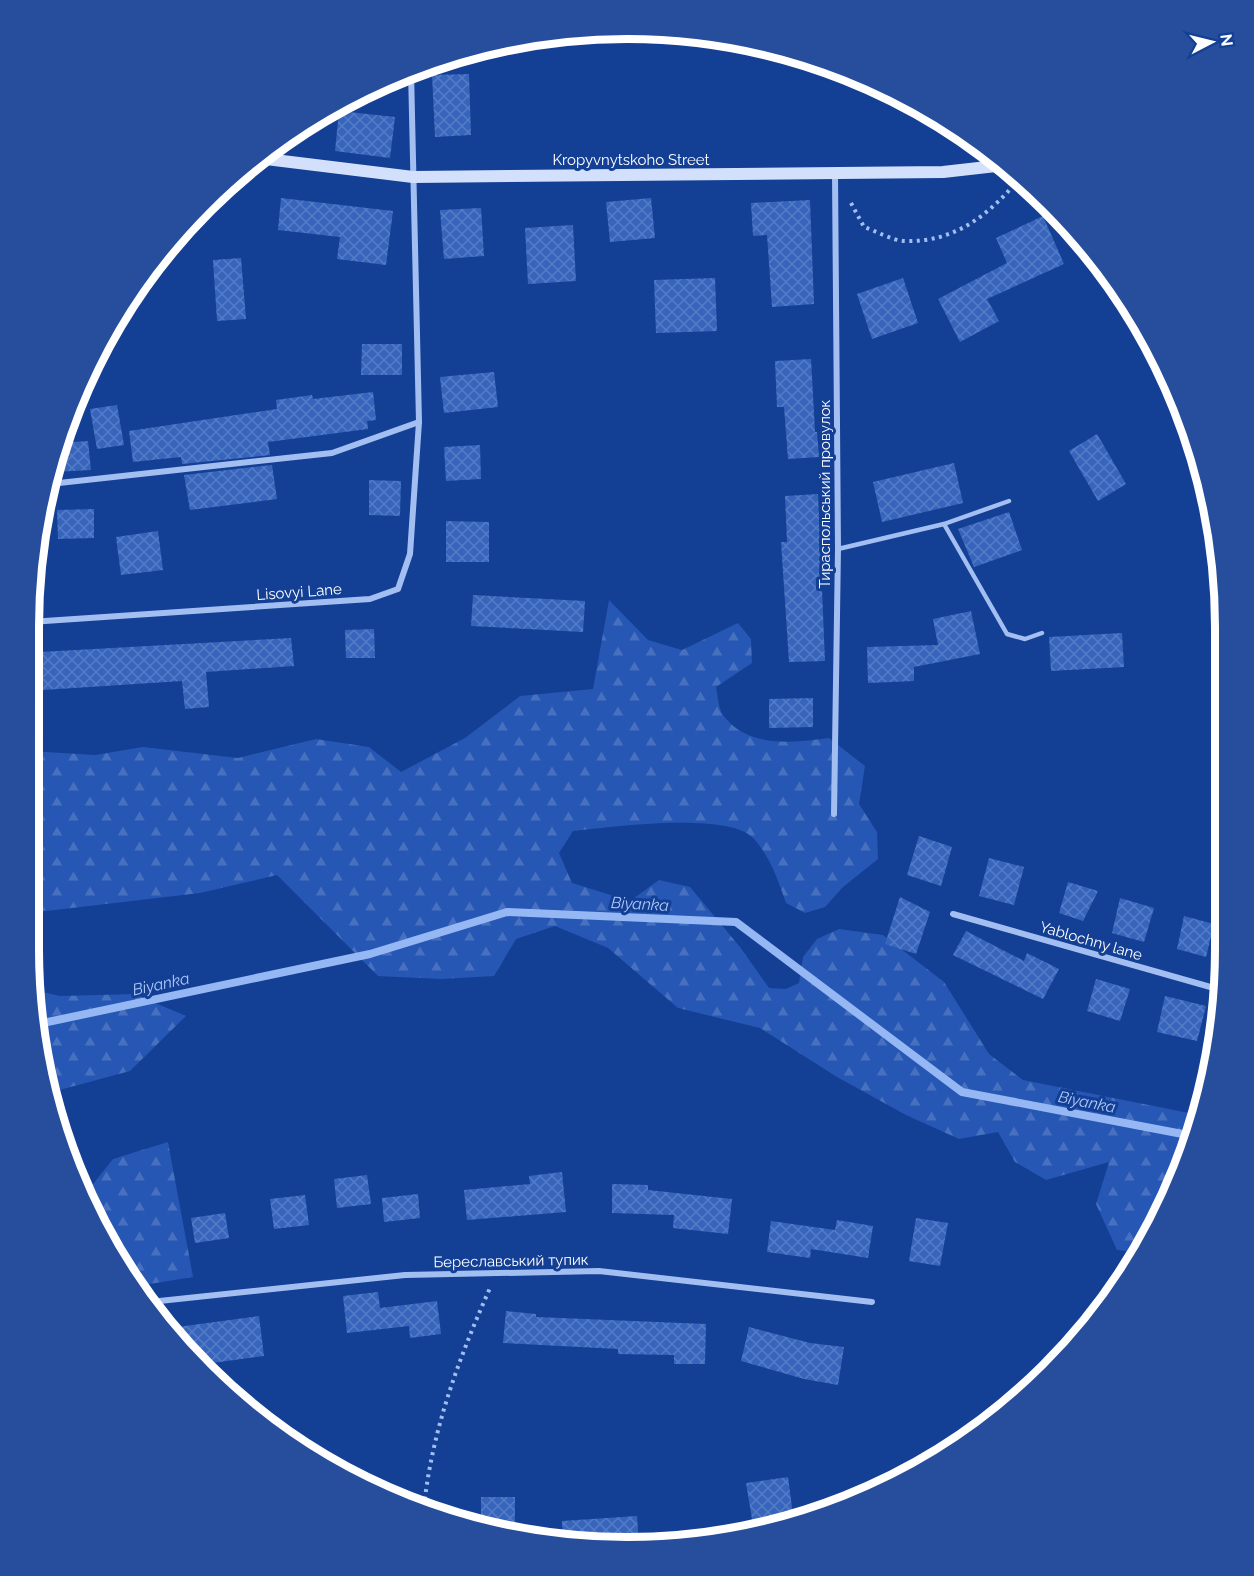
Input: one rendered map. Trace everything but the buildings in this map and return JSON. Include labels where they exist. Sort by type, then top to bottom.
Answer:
[{"type":"main road","name":"Kropyvnytskoho Street","points":[[271,160],[413,177],[943,172],[992,166]]},
{"type":"street","name":"Lisovyi Lane","points":[[39,621],[370,599],[398,589],[410,554],[419,422],[411,80]]},
{"type":"street","name":"Тираспольський провулок","points":[[834,814],[838,549],[835,173]]},
{"type":"street","points":[[57,483],[332,453],[419,422]]},
{"type":"street","name":"Yablochny lane","points":[[953,914],[1214,988]]},
{"type":"street","name":"Береславський тупик","points":[[157,1301],[405,1275],[599,1271],[872,1302]]},
{"type":"lane","points":[[838,549],[944,524],[1009,501]]},
{"type":"lane","points":[[944,524],[1007,634],[1025,639],[1042,633]]},
{"type":"path","points":[[835,173],[864,227],[902,241],[934,238],[971,226],[1014,184]]},
{"type":"path","points":[[425,1501],[428,1468],[459,1357],[496,1274]]},
{"type":"green space","points":[[609,600],[648,640],[682,650],[738,623],[751,639],[752,663],[716,687],[721,712],[733,726],[758,738],[786,742],[829,738],[865,766],[859,804],[877,832],[878,859],[843,887],[825,907],[805,913],[786,903],[769,860],[753,838],[740,830],[695,823],[639,824],[573,831],[559,853],[572,883],[630,901],[659,880],[690,887],[740,947],[769,988],[786,989],[799,983],[803,957],[817,939],[839,929],[883,935],[944,982],[989,1054],[1023,1080],[1191,1113],[1170,1174],[1131,1251],[1117,1250],[1096,1204],[1109,1162],[1046,1180],[1015,1162],[998,1132],[959,1139],[906,1115],[837,1077],[760,1028],[678,1008],[608,948],[555,926],[516,939],[494,976],[441,979],[378,976],[277,875],[200,893],[39,912],[39,752],[95,755],[143,747],[238,758],[316,739],[369,747],[401,772],[465,738],[520,696],[593,689]]},
{"type":"green space","points":[[40,991],[60,996],[134,994],[186,1016],[130,1071],[57,1091],[50,1064]]},
{"type":"green space","points":[[168,1142],[193,1277],[145,1285],[138,1276],[118,1243],[90,1188],[113,1159]]},
{"type":"waterway","name":"Biyanka","points":[[44,1023],[370,954],[507,912],[736,922],[962,1092],[1185,1134]]}]
